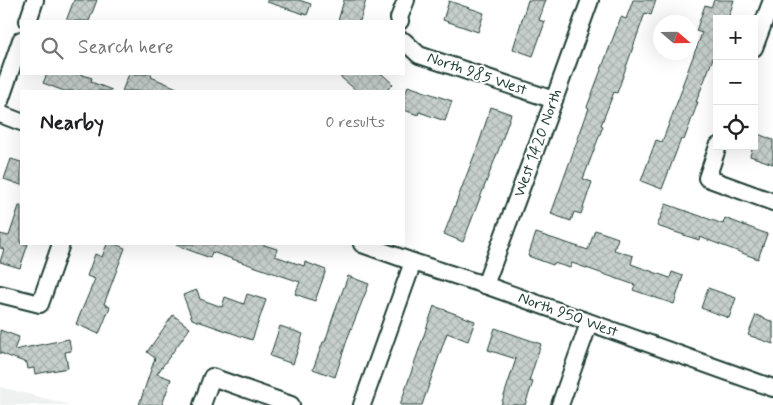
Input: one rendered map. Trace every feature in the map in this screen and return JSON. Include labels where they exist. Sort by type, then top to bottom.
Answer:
[{"type":"street","points":[[28,20],[35,0]]},
{"type":"street","points":[[400,20],[406,0]]},
{"type":"street","name":"West 1420 North","points":[[485,285],[590,0]]},
{"type":"street","points":[[758,37],[772,0]]},
{"type":"street","name":"North 985 West","points":[[405,42],[419,55],[554,100]]},
{"type":"street","points":[[0,101],[20,43]]},
{"type":"street","points":[[0,114],[20,122]]},
{"type":"street","points":[[717,150],[707,178],[773,202]]},
{"type":"street","points":[[0,294],[40,304],[61,245]]},
{"type":"street","name":"North 950 West","points":[[365,245],[485,285],[773,388]]},
{"type":"street","points":[[362,405],[413,262]]},
{"type":"street","points":[[560,405],[589,323]]},
{"type":"street","points":[[202,405],[212,377],[291,405]]},
{"type":"shaded area","points":[[0,387],[71,405],[0,405]]},
{"type":"building","points":[[74,0],[97,0],[89,20],[66,20]]},
{"type":"building","points":[[267,0],[299,0],[311,4],[307,15],[267,2]]},
{"type":"building","points":[[344,0],[366,0],[360,20],[338,20]]},
{"type":"building","points":[[528,0],[546,0],[539,20],[545,22],[533,56],[513,49]]},
{"type":"building","points":[[633,0],[656,0],[651,15],[645,13],[617,93],[614,92],[601,125],[603,126],[583,179],[592,182],[581,214],[574,212],[571,221],[551,214],[589,108],[587,107],[621,17],[626,19]]},
{"type":"building","points":[[714,0],[734,0],[729,15],[713,15],[713,58],[684,140],[681,139],[662,189],[641,181],[656,140],[662,142],[692,60],[698,60],[698,44],[702,33],[698,32],[698,25],[705,5],[711,7]]},
{"type":"building","points":[[449,1],[484,13],[478,32],[443,20]]},
{"type":"building","points":[[47,75],[83,75],[92,78],[91,82],[112,90],[61,90],[43,83]]},
{"type":"building","points":[[129,75],[152,75],[151,77],[182,90],[122,90]]},
{"type":"building","points":[[338,75],[383,75],[393,84],[387,90],[356,90]]},
{"type":"building","points":[[408,86],[452,101],[445,121],[419,112],[418,115],[405,110],[405,96]]},
{"type":"building","points":[[491,107],[511,114],[463,242],[444,234]]},
{"type":"building","points":[[758,134],[773,140],[773,164],[750,156],[752,150],[758,150]]},
{"type":"building","points":[[11,159],[20,162],[20,185],[4,179]]},
{"type":"building","points":[[666,204],[723,224],[725,218],[767,234],[758,259],[700,237],[699,240],[657,226]]},
{"type":"building","points":[[20,206],[20,245],[28,245],[20,268],[0,262],[4,249],[0,248],[0,234],[9,236]]},
{"type":"building","points":[[595,230],[618,238],[614,250],[633,256],[631,264],[670,278],[672,272],[683,276],[674,304],[633,290],[635,285],[572,263],[570,268],[554,263],[553,265],[528,256],[536,233],[588,250]]},
{"type":"building","points":[[107,245],[118,245],[125,248],[104,304],[110,307],[99,334],[76,324],[95,279],[87,276],[95,254],[102,257]]},
{"type":"building","points":[[176,245],[264,245],[277,249],[275,256],[304,266],[305,262],[326,270],[315,301],[295,294],[300,282],[212,252],[210,258]]},
{"type":"building","points":[[348,276],[369,284],[348,337],[335,377],[313,369],[323,342],[325,342]]},
{"type":"building","points":[[708,288],[736,298],[729,318],[701,308]]},
{"type":"building","points":[[197,290],[200,299],[222,307],[225,297],[244,304],[247,294],[266,300],[252,340],[192,319],[183,295]]},
{"type":"building","points":[[434,306],[475,321],[468,341],[447,333],[422,405],[400,405]]},
{"type":"building","points":[[173,315],[190,328],[157,374],[171,379],[162,405],[139,405],[155,358],[147,352]]},
{"type":"building","points":[[756,315],[773,322],[773,344],[748,335]]},
{"type":"building","points":[[280,326],[303,334],[293,364],[270,356]]},
{"type":"building","points":[[495,328],[541,344],[529,381],[533,382],[525,405],[501,405],[516,359],[488,350]]},
{"type":"building","points":[[0,330],[19,337],[14,350],[69,339],[71,351],[65,352],[68,368],[35,374],[34,368],[28,369],[27,363],[0,353]]}]
